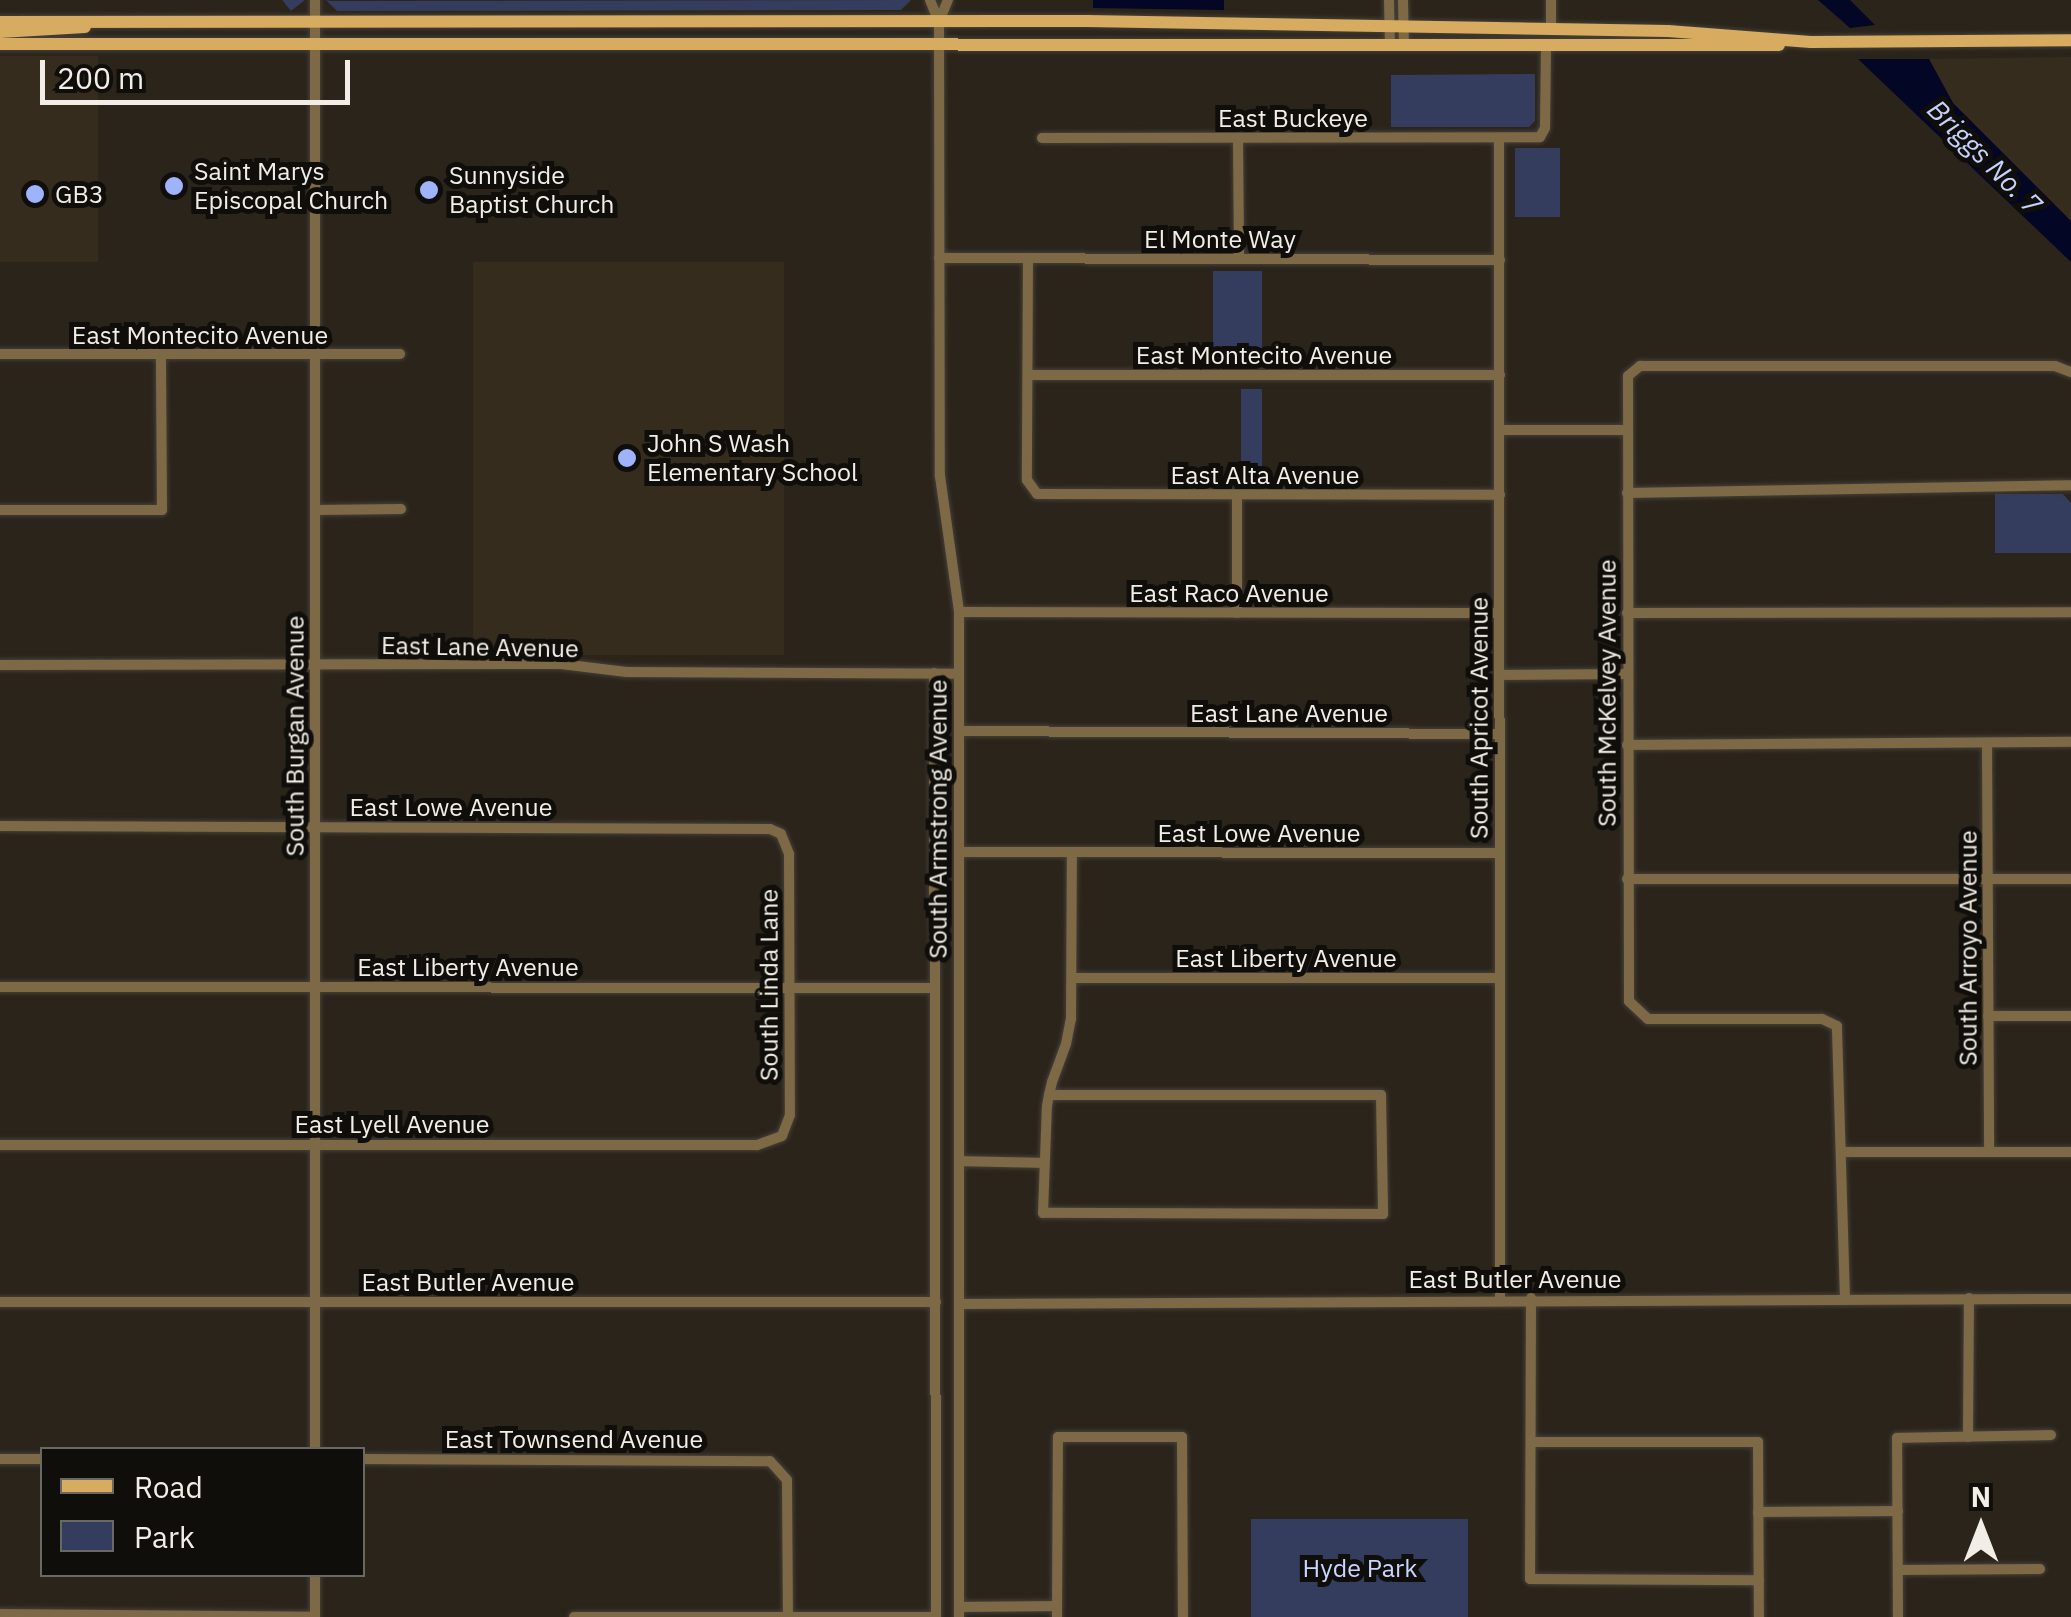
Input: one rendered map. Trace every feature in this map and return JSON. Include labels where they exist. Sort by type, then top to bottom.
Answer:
[{"type":"main road","points":[[0,22],[939,22],[1645,30],[1811,42]]},
{"type":"main road","points":[[0,32],[64,32],[102,22]]},
{"type":"main road","points":[[1546,45],[1556,38],[1645,30]]},
{"type":"main road","points":[[0,44],[1397,46],[2071,40]]},
{"type":"street","name":"South Burgan Avenue","points":[[316,0],[316,1447]]},
{"type":"street","points":[[930,0],[939,22]]},
{"type":"street","points":[[939,22],[948,0]]},
{"type":"street","points":[[1390,0],[1397,46]]},
{"type":"street","points":[[1397,28],[1404,0]]},
{"type":"street","points":[[1552,0],[1552,30]]},
{"type":"street","name":"South Armstrong Avenue","points":[[939,22],[940,476],[959,612],[959,1612]]},
{"type":"street","name":"East Buckeye","points":[[1042,138],[1544,135],[1546,45]]},
{"type":"street","points":[[1238,138],[1239,259]]},
{"type":"street","name":"South Apricot Avenue","points":[[1500,138],[1500,1298]]},
{"type":"street","name":"El Monte Way","points":[[940,258],[1500,260]]},
{"type":"street","points":[[1028,258],[1028,375]]},
{"type":"street","name":"East Montecito Avenue","points":[[0,354],[400,354]]},
{"type":"street","points":[[0,510],[162,510],[161,355]]},
{"type":"street","name":"South McKelvey Avenue","points":[[1843,1152],[1837,1026],[1822,1019],[1636,1014],[1627,994],[1630,371],[2070,370]]},
{"type":"street","name":"East Montecito Avenue","points":[[1028,375],[1500,375]]},
{"type":"street","name":"East Alta Avenue","points":[[1028,375],[1031,490],[1236,496],[1500,495]]},
{"type":"street","points":[[1500,430],[1627,430]]},
{"type":"street","points":[[1627,494],[2071,486]]},
{"type":"street","points":[[1236,496],[1236,613]]},
{"type":"street","points":[[316,510],[401,510]]},
{"type":"street","name":"East Raco Avenue","points":[[959,612],[1500,613]]},
{"type":"street","points":[[1627,613],[2071,612]]},
{"type":"street","name":"East Lane Avenue","points":[[0,666],[314,665],[959,674]]},
{"type":"street","name":"South Armstrong Avenue","points":[[934,674],[936,1617]]},
{"type":"street","points":[[1499,675],[1627,674]]},
{"type":"street","name":"East Lane Avenue","points":[[959,730],[1499,734]]},
{"type":"street","name":"South Arroyo Avenue","points":[[1987,742],[1989,1152]]},
{"type":"street","points":[[1627,745],[2071,742]]},
{"type":"street","name":"East Lowe Avenue","points":[[0,826],[758,827],[781,834]]},
{"type":"street","name":"South Linda Lane","points":[[781,834],[789,854],[790,1115],[782,1136]]},
{"type":"street","name":"East Lowe Avenue","points":[[959,852],[1499,853]]},
{"type":"street","points":[[1049,1096],[1380,1095],[1383,1214],[1044,1213],[1049,1096],[1069,1031],[1072,853]]},
{"type":"street","points":[[1627,879],[2071,880]]},
{"type":"street","name":"East Liberty Avenue","points":[[1072,978],[1499,978]]},
{"type":"street","name":"East Liberty Avenue","points":[[0,987],[935,988]]},
{"type":"street","points":[[1988,1016],[2071,1016]]},
{"type":"street","name":"East Lyell Avenue","points":[[0,1144],[757,1145],[782,1136]]},
{"type":"street","points":[[1844,1299],[1843,1152],[2071,1152]]},
{"type":"street","points":[[959,1161],[1044,1162]]},
{"type":"street","name":"East Butler Avenue","points":[[960,1304],[1500,1298],[2071,1299]]},
{"type":"street","points":[[1531,1298],[1530,1579],[1758,1580]]},
{"type":"street","points":[[1968,1437],[1969,1298]]},
{"type":"street","name":"East Butler Avenue","points":[[0,1302],[936,1302]]},
{"type":"street","points":[[1898,1617],[1898,1438],[2051,1435]]},
{"type":"street","points":[[959,1612],[1057,1611],[1058,1437],[1182,1437],[1183,1617]]},
{"type":"street","points":[[1532,1442],[1758,1442],[1759,1617]]},
{"type":"street","points":[[0,1459],[40,1459]]},
{"type":"street","name":"East Townsend Avenue","points":[[365,1459],[762,1459],[782,1469],[788,1617]]},
{"type":"street","points":[[1758,1512],[1898,1511]]},
{"type":"street","points":[[1898,1570],[2040,1569]]},
{"type":"street","points":[[0,1614],[315,1617],[315,1577]]},
{"type":"street","points":[[574,1617],[936,1617]]},
{"type":"shaded area","points":[[0,56],[98,56],[98,262],[0,262]]},
{"type":"shaded area","points":[[2071,57],[2071,221],[1953,103],[1929,59]]},
{"type":"shaded area","name":"John S Wash Elementary School","points":[[473,262],[784,262],[784,655],[473,655]]},
{"type":"green space","points":[[282,0],[305,0],[291,11]]},
{"type":"green space","points":[[326,0],[911,0],[901,10],[337,11]]},
{"type":"green space","points":[[1535,74],[1535,121],[1529,127],[1391,127],[1391,75]]},
{"type":"green space","points":[[1515,148],[1560,148],[1560,217],[1515,217]]},
{"type":"green space","points":[[1213,271],[1262,271],[1262,365],[1213,365]]},
{"type":"green space","points":[[1241,389],[1262,389],[1262,483],[1241,483]]},
{"type":"green space","points":[[1995,494],[2063,494],[2071,503],[2071,553],[1995,553]]},
{"type":"green space","name":"Hyde Park","points":[[1251,1519],[1468,1519],[1468,1617],[1251,1617]]},
{"type":"water","points":[[1093,0],[1224,0],[1224,10],[1093,8]]},
{"type":"water","points":[[1818,0],[1850,0],[1875,25],[1850,28]]},
{"type":"water","name":"Briggs No. 7","points":[[1858,59],[1929,59],[1953,103],[2071,221],[2071,262]]},
{"type":"place","name":"Saint Marys Episcopal Church","points":[[174,186]]},
{"type":"place","name":"Sunnyside Baptist Church","points":[[429,190]]},
{"type":"place","name":"GB3","points":[[35,194]]},
{"type":"place","name":"John S Wash Elementary School","points":[[627,458]]}]
